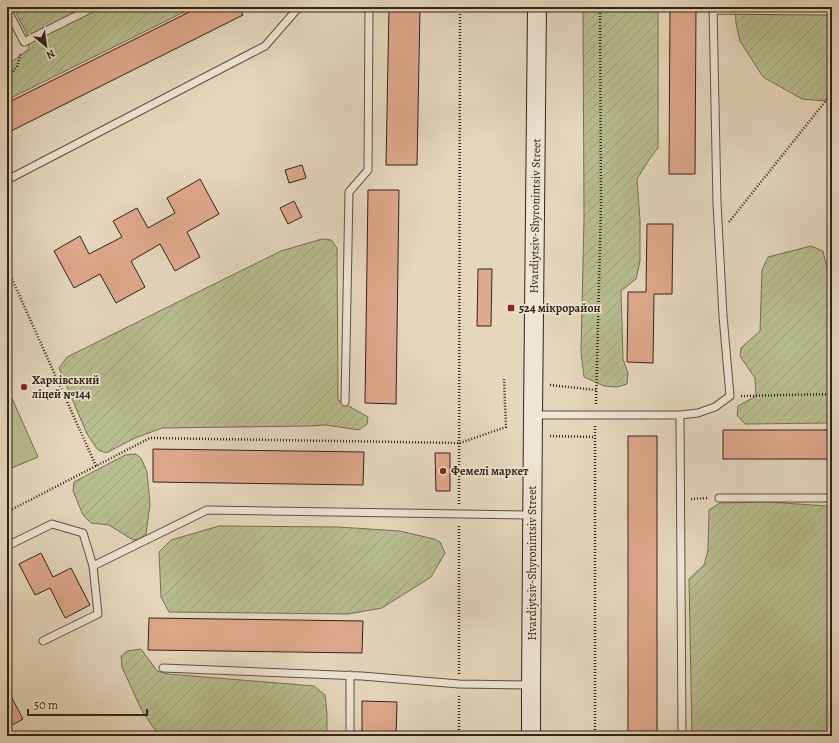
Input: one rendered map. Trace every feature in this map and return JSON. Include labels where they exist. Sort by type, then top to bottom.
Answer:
[{"type":"main road","name":"Hvardiytsiv-Shyronintsiv Street","points":[[531,736],[537,7]]},
{"type":"lane","points":[[7,9],[24,42],[94,7]]},
{"type":"lane","points":[[7,180],[265,46],[298,7]]},
{"type":"lane","points":[[345,402],[349,192],[368,170],[369,7]]},
{"type":"lane","points":[[533,415],[680,415],[698,413],[715,407],[730,396],[723,316],[717,203],[713,8],[832,11]]},
{"type":"lane","points":[[680,415],[682,736]]},
{"type":"lane","points":[[718,498],[832,498]]},
{"type":"lane","points":[[93,566],[207,510],[532,515]]},
{"type":"lane","points":[[7,546],[52,524],[83,533],[93,566],[98,614],[43,641]]},
{"type":"lane","points":[[163,668],[350,675],[459,684],[531,685]]},
{"type":"lane","points":[[350,675],[350,736]]},
{"type":"path","points":[[459,736],[460,7]]},
{"type":"path","points":[[595,736],[595,437],[601,204],[600,7]]},
{"type":"path","points":[[7,78],[17,67],[24,42]]},
{"type":"path","points":[[719,236],[832,92]]},
{"type":"path","points":[[7,268],[96,466]]},
{"type":"path","points":[[7,512],[150,438],[460,443],[506,427],[504,379]]},
{"type":"path","points":[[549,385],[596,390]]},
{"type":"path","points":[[730,396],[832,394]]},
{"type":"path","points":[[550,436],[595,437]]},
{"type":"path","points":[[680,499],[718,498]]},
{"type":"green space","points":[[13,7],[194,7],[7,100],[7,65],[29,49],[27,34]]},
{"type":"green space","points":[[583,7],[658,7],[658,148],[637,179],[640,220],[640,261],[636,279],[621,291],[623,359],[628,373],[627,384],[617,387],[604,386],[584,377],[581,352],[584,218]]},
{"type":"green space","points":[[735,7],[832,7],[832,93],[826,101],[802,99],[763,77],[740,41],[736,23]]},
{"type":"green space","points":[[322,239],[331,240],[337,248],[338,400],[368,417],[367,424],[359,430],[326,425],[162,428],[135,438],[106,453],[98,450],[87,434],[59,368],[67,357],[281,251]]},
{"type":"green space","points":[[811,246],[823,251],[832,290],[832,423],[745,424],[737,415],[738,406],[756,396],[755,378],[740,356],[741,348],[760,331],[762,270],[768,257]]},
{"type":"green space","points":[[7,387],[38,457],[7,470]]},
{"type":"green space","points":[[136,454],[141,458],[147,472],[150,504],[146,534],[139,539],[133,540],[109,525],[91,523],[83,515],[73,491],[74,482],[125,455]]},
{"type":"green space","points":[[770,502],[826,506],[832,512],[832,736],[692,736],[689,579],[704,565],[708,550],[709,510],[720,503]]},
{"type":"green space","points":[[219,526],[338,527],[400,531],[434,539],[440,542],[445,553],[431,577],[382,608],[348,614],[169,612],[161,597],[159,552],[171,540]]},
{"type":"green space","points":[[141,649],[157,671],[168,674],[314,686],[325,695],[327,736],[159,736],[141,709],[122,667],[121,656],[127,651]]},
{"type":"building","points":[[199,7],[238,7],[243,15],[7,133],[7,103]]},
{"type":"building","points":[[389,7],[420,7],[417,165],[386,165]]},
{"type":"building","points":[[670,7],[696,7],[695,174],[669,174]]},
{"type":"building","points":[[302,165],[306,178],[289,183],[285,170]]},
{"type":"building","points":[[200,179],[219,214],[187,232],[200,257],[175,271],[160,244],[131,261],[145,287],[116,303],[100,274],[74,288],[54,251],[80,236],[89,254],[122,237],[113,221],[137,208],[148,228],[175,213],[167,198]]},
{"type":"building","points":[[368,190],[399,190],[396,404],[365,403]]},
{"type":"building","points":[[294,201],[302,217],[288,224],[280,208]]},
{"type":"building","points":[[647,224],[673,224],[672,294],[654,294],[653,363],[627,362],[628,292],[646,292]]},
{"type":"building","points":[[478,269],[492,269],[491,326],[477,326]]},
{"type":"building","points":[[723,430],[832,430],[832,459],[723,459]]},
{"type":"building","points":[[628,436],[657,436],[657,736],[628,736]]},
{"type":"building","points":[[153,449],[364,452],[363,485],[153,482]]},
{"type":"building","points":[[435,453],[450,453],[450,491],[436,491]]},
{"type":"building","points":[[41,553],[53,577],[71,568],[90,605],[65,618],[50,588],[35,595],[19,564]]},
{"type":"building","points":[[149,618],[363,621],[362,653],[148,650]]},
{"type":"building","points":[[7,689],[23,719],[7,728]]},
{"type":"building","points":[[362,701],[397,702],[396,736],[362,736]]},
{"type":"place","name":"524 мікрорайон","points":[[511,308]]},
{"type":"place","name":"Харківський ліцей №144","points":[[24,387]]},
{"type":"place","name":"Фемелі маркет","points":[[443,471]]}]
